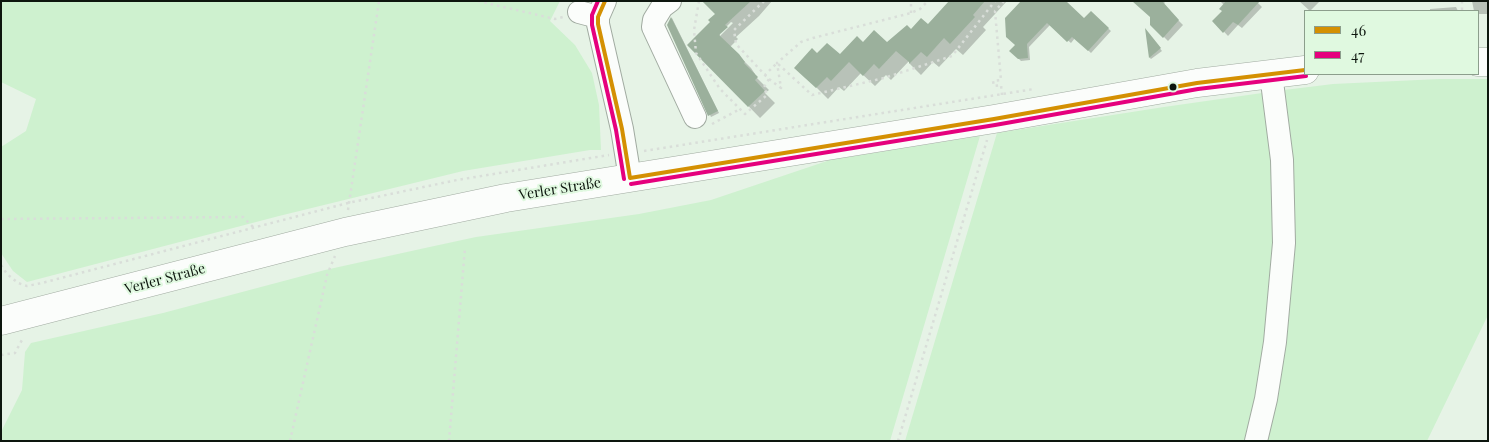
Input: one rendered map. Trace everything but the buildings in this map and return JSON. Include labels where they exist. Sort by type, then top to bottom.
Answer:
[{"type":"main road","name":"Verler Straße","points":[[1,321],[389,222],[534,193],[628,166],[994,119],[1151,91],[1304,70]]},
{"type":"street","points":[[670,1],[662,7],[654,20],[653,27],[695,117]]},
{"type":"street","points":[[594,10],[628,166]]},
{"type":"street","points":[[1256,441],[1266,399],[1275,342],[1284,243],[1282,160],[1272,74]]},
{"type":"path","points":[[348,203],[379,1]]},
{"type":"path","points":[[478,1],[555,19],[594,10]]},
{"type":"path","points":[[503,7],[504,1]]},
{"type":"path","points":[[699,1],[694,30],[696,53],[720,89],[745,114],[767,95],[764,88],[768,79]]},
{"type":"path","points":[[764,1],[734,30],[736,44],[768,79],[781,88],[777,63]]},
{"type":"path","points":[[911,1],[911,13]]},
{"type":"path","points":[[765,75],[801,42],[911,13],[920,9],[928,1]]},
{"type":"path","points":[[777,63],[812,95],[884,78],[952,56],[996,1]]},
{"type":"path","points":[[898,441],[1003,94],[1001,85],[994,86],[993,82],[1001,80],[995,11],[1004,1]]},
{"type":"path","points":[[1,265],[7,274],[18,284],[27,286],[348,203],[457,180],[592,157],[628,166],[660,149],[1042,88]]},
{"type":"path","points":[[695,117],[702,129],[740,110]]},
{"type":"path","points":[[1,219],[243,217],[253,227]]},
{"type":"path","points":[[449,441],[465,248]]},
{"type":"path","points":[[290,441],[327,275]]},
{"type":"green space","points":[[1,1],[560,1],[550,21],[575,45],[592,73],[599,105],[601,150],[590,150],[463,171],[279,216],[27,282],[13,271],[1,253],[1,147],[26,131],[36,99],[1,82]]},
{"type":"green space","points":[[1439,79],[1488,79],[1488,315],[1427,441],[905,441],[997,133],[1164,107],[1333,84]]},
{"type":"green space","points":[[980,136],[890,441],[1,441],[1,432],[22,390],[25,352],[31,343],[163,313],[325,270],[425,248],[476,237],[639,214],[711,200],[830,160]]},
{"type":"transit line","name":"47","points":[[598,1],[592,15],[592,25],[616,130],[624,179]]},
{"type":"transit line","name":"46","points":[[605,1],[598,17],[598,24],[622,129],[630,178]]},
{"type":"transit line","name":"46","points":[[630,178],[994,119],[1197,83],[1304,70]]},
{"type":"transit line","name":"47","points":[[631,184],[995,125],[1198,89],[1306,76]]}]
